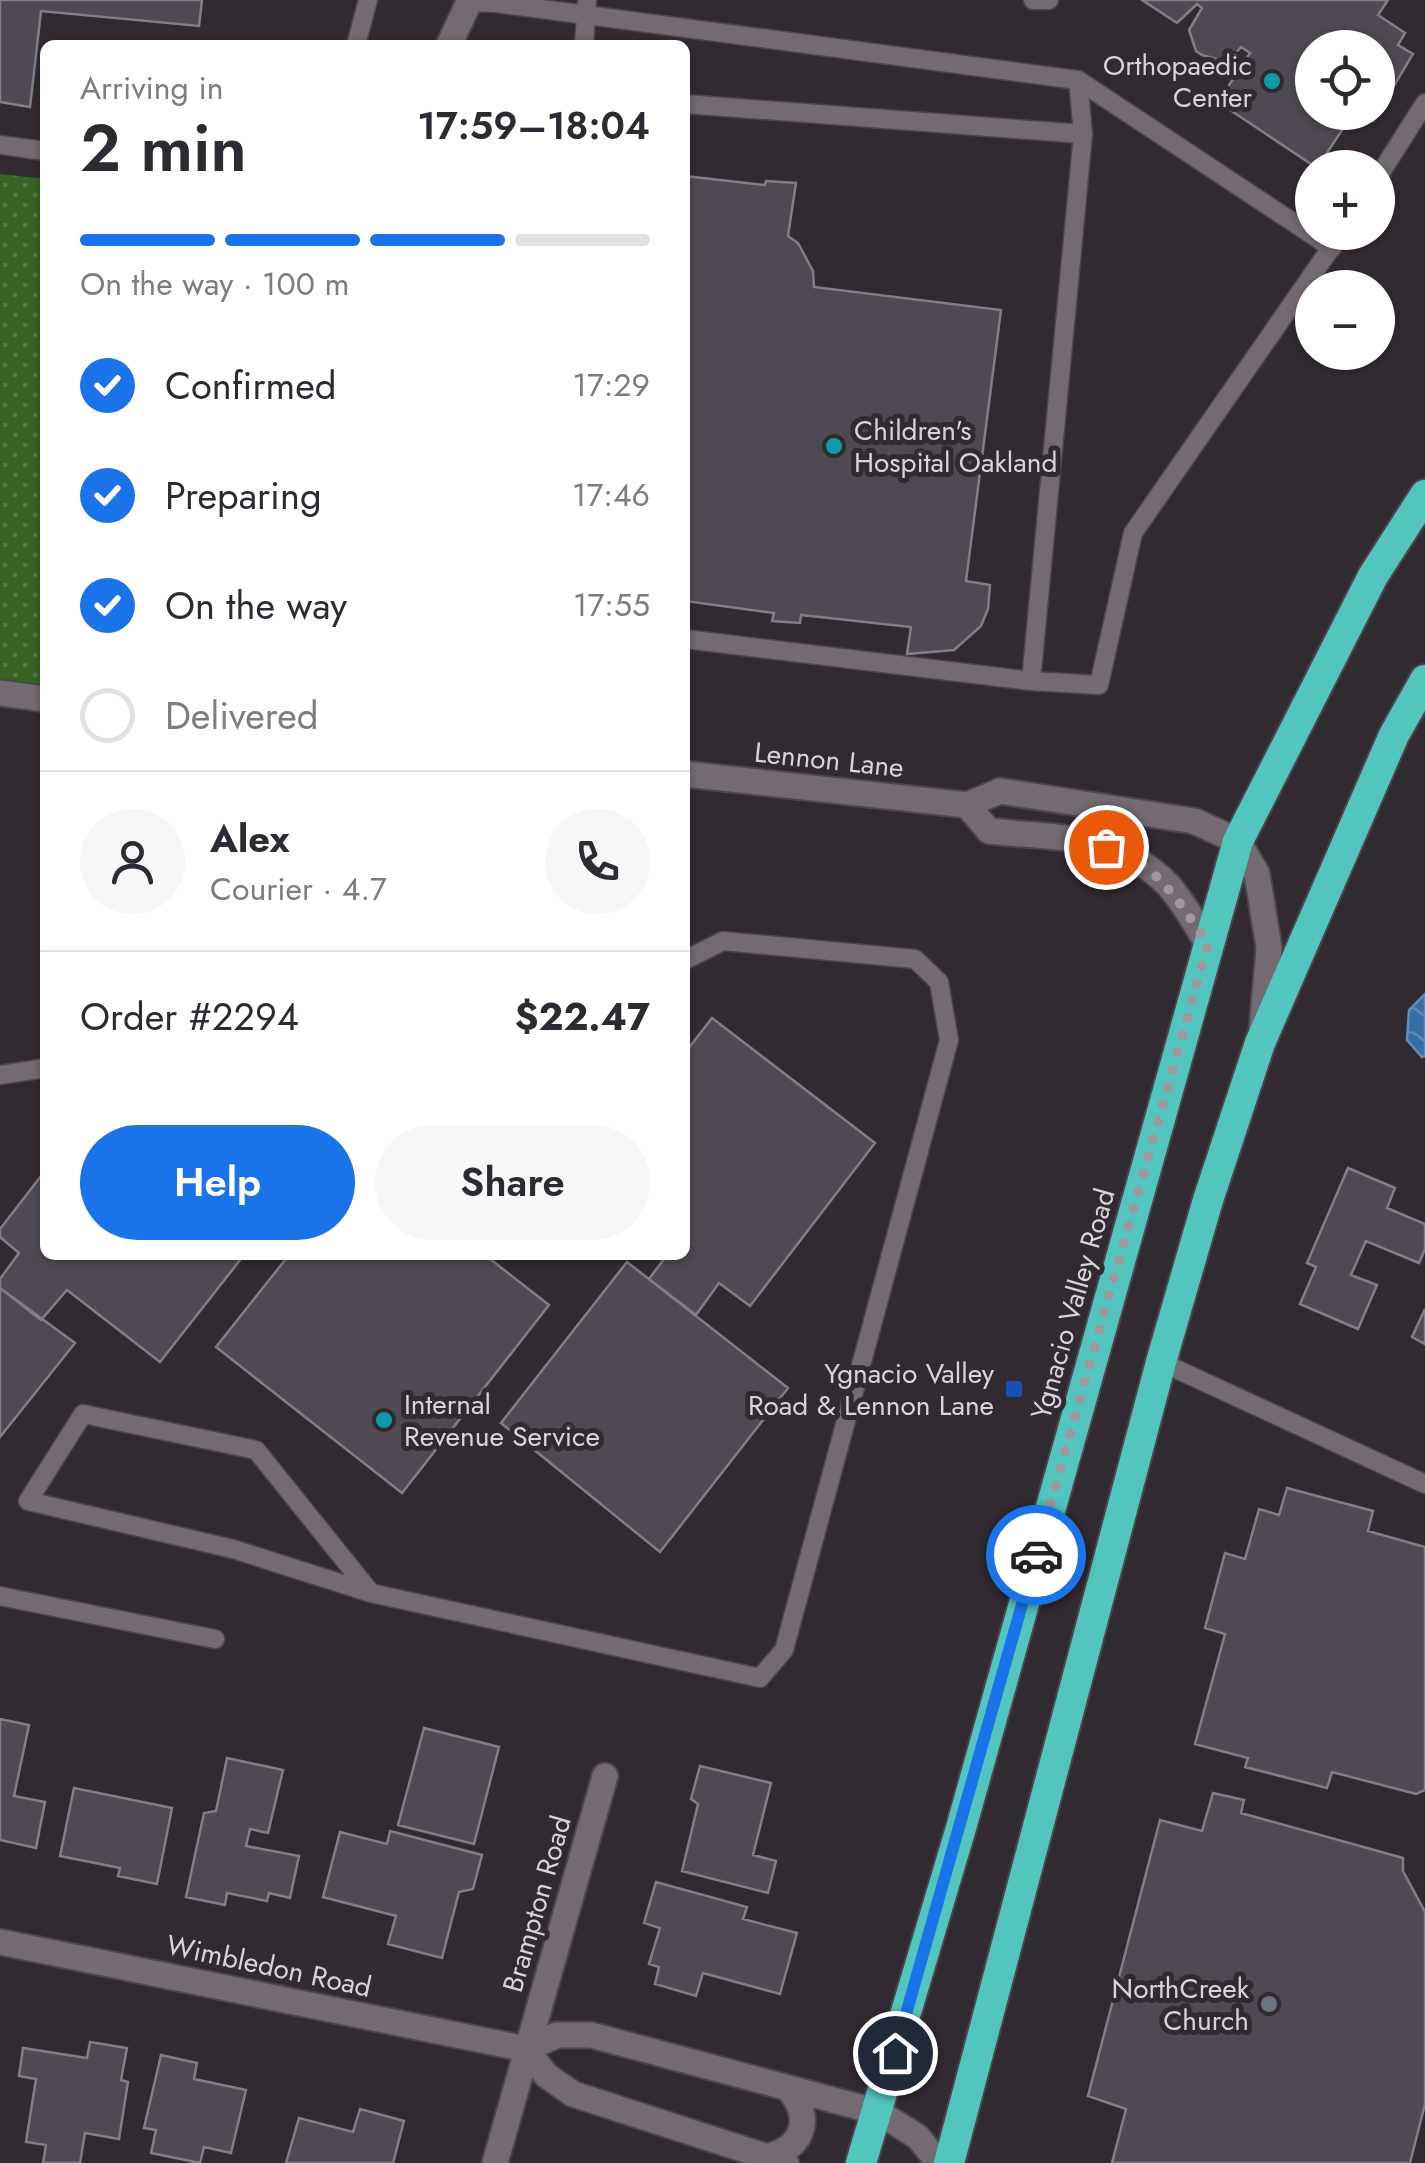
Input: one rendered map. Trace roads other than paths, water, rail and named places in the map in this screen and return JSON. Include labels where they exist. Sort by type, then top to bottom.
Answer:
[{"type":"highway","name":"Ygnacio Valley Road","points":[[861,2163],[1238,841],[1373,576],[1425,495]]},
{"type":"highway","points":[[949,2163],[1161,1362],[1208,1200],[1260,1043],[1394,735],[1425,680]]},
{"type":"street","points":[[451,40],[469,1]]},
{"type":"street","points":[[0,693],[40,697]]},
{"type":"street","name":"Lennon Lane","points":[[690,775],[967,805],[1000,791],[1194,821],[1238,841]]},
{"type":"street","name":"Lennon Lane","points":[[967,805],[988,830],[1086,842],[1126,852],[1169,886],[1208,944]]},
{"type":"street","points":[[1238,841],[1257,874],[1268,948],[1260,1043]]},
{"type":"street","name":"Brampton Road","points":[[495,2163],[605,1776]]},
{"type":"street","name":"Wimbledon Road","points":[[0,1942],[526,2049],[557,2035],[591,2035],[878,2112],[918,2137],[939,2163]]},
{"type":"street","points":[[526,2049],[546,2075],[573,2094],[777,2160],[802,2129],[798,2099],[788,2088]]},
{"type":"lane","points":[[357,40],[368,0]]},
{"type":"lane","points":[[1033,0],[1049,0]]},
{"type":"lane","points":[[469,1],[586,7],[1078,80],[1295,214]]},
{"type":"lane","points":[[584,40],[586,7]]},
{"type":"lane","points":[[1031,680],[1083,134],[1078,80]]},
{"type":"lane","points":[[1395,150],[1425,103]]},
{"type":"lane","points":[[690,104],[1083,134]]},
{"type":"lane","points":[[0,144],[40,150]]},
{"type":"lane","points":[[690,640],[1100,685],[1133,533],[1330,250]]},
{"type":"lane","points":[[371,1592],[256,1450],[83,1414],[28,1501],[232,1549],[371,1592],[760,1678],[784,1650],[949,1040],[939,982],[914,959],[723,941],[690,958]]},
{"type":"lane","points":[[0,1075],[40,1069]]},
{"type":"lane","points":[[1161,1362],[1425,1484]]},
{"type":"lane","points":[[0,1596],[215,1639]]},
{"type":"water","points":[[1425,994],[1422,1057],[1407,1040],[1409,1010]]},
{"type":"place","name":"Orthopaedic Center","points":[[1272,81]]},
{"type":"place","name":"Children's Hospital Oakland","points":[[834,446]]},
{"type":"place","name":"Ygnacio Valley Road & Lennon Lane","points":[[1014,1389]]},
{"type":"place","name":"Internal Revenue Service","points":[[384,1420]]},
{"type":"place","name":"NorthCreek Church","points":[[1269,2004]]}]
